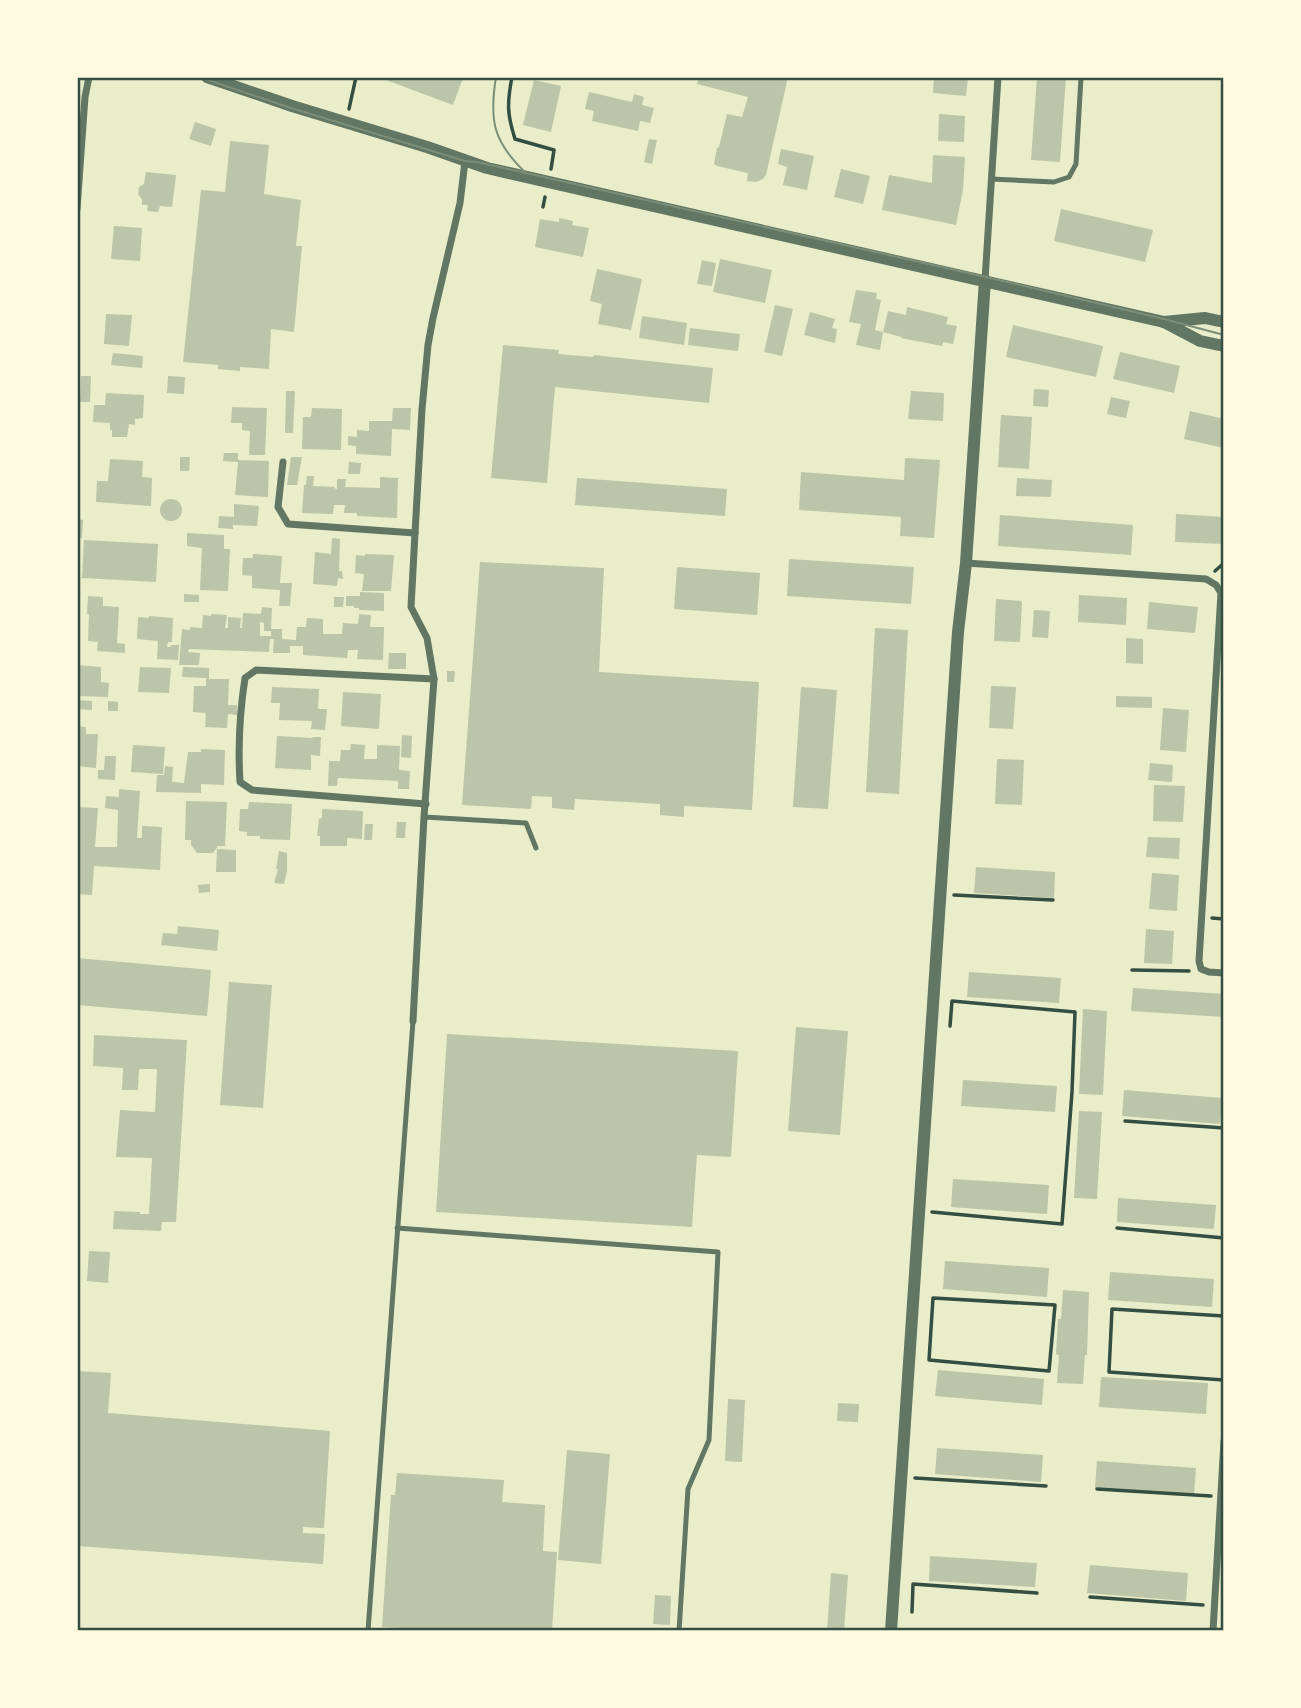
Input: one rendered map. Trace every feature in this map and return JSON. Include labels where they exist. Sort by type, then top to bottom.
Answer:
[{"type":"street","points":[[77,209],[85,97],[89,77]]},
{"type":"street","points":[[207,77],[465,161],[1164,322],[1200,341],[1224,346]]},
{"type":"street","points":[[891,1631],[998,77]]},
{"type":"street","points":[[412,1021],[434,679],[427,638],[411,607],[422,409],[428,345],[460,203],[465,161]]},
{"type":"street","points":[[1164,322],[1205,318],[1224,322]]},
{"type":"street","points":[[282,462],[278,507],[288,524],[415,533]]},
{"type":"street","points":[[966,563],[1206,579],[1216,584],[1222,593],[1199,961],[1202,969],[1224,973]]},
{"type":"street","points":[[426,804],[252,790],[240,782],[243,691],[245,678],[256,670],[434,679]]},
{"type":"street","points":[[1213,1631],[1224,1440]]},
{"type":"lane","points":[[991,179],[1054,182],[1069,177],[1076,164],[1081,77]]},
{"type":"lane","points":[[424,817],[526,823],[536,848]]},
{"type":"lane","points":[[368,1631],[412,1021]]},
{"type":"lane","points":[[397,1228],[718,1252],[709,1440],[688,1489],[679,1631]]},
{"type":"path","points":[[346,121],[356,77]]},
{"type":"path","points":[[512,77],[507,103],[515,139],[554,150]]},
{"type":"path","points":[[941,894],[1053,900]]},
{"type":"path","points":[[1132,970],[1209,972]]},
{"type":"path","points":[[920,1211],[1062,1224],[1075,1012],[952,1001],[950,1026]]},
{"type":"path","points":[[1125,1121],[1224,1128]]},
{"type":"path","points":[[1117,1228],[1224,1238]]},
{"type":"path","points":[[933,1298],[1055,1305],[1049,1371],[929,1360],[933,1298]]},
{"type":"path","points":[[1224,1317],[1112,1309],[1109,1371],[1224,1380]]},
{"type":"path","points":[[902,1477],[1045,1486]]},
{"type":"path","points":[[1097,1489],[1220,1497]]},
{"type":"path","points":[[912,1612],[913,1584],[1037,1593]]},
{"type":"path","points":[[1090,1597],[1215,1606]]},
{"type":"building","points":[[387,77],[463,78],[453,105],[386,80]]},
{"type":"building","points":[[699,77],[788,77],[763,179],[756,182],[747,181],[748,173],[714,164],[727,114],[742,117],[748,97],[697,84]]},
{"type":"building","points":[[934,77],[968,77],[966,96],[933,93]]},
{"type":"building","points":[[1037,77],[1066,77],[1060,162],[1031,160]]},
{"type":"building","points":[[534,80],[561,86],[551,132],[523,125]]},
{"type":"building","points":[[589,92],[632,102],[634,94],[644,97],[642,105],[654,108],[650,123],[640,121],[638,131],[592,121],[594,111],[585,109]]},
{"type":"building","points":[[939,114],[965,116],[964,142],[938,141]]},
{"type":"building","points":[[195,122],[216,129],[211,146],[189,139]]},
{"type":"building","points":[[649,139],[657,140],[652,164],[644,162]]},
{"type":"building","points":[[230,141],[269,145],[264,194],[301,200],[296,246],[302,246],[294,332],[271,329],[269,369],[240,367],[240,371],[218,369],[218,365],[183,362],[201,190],[225,192]]},
{"type":"building","points":[[781,149],[814,156],[807,190],[783,185],[787,167],[778,164]]},
{"type":"building","points":[[933,155],[965,157],[963,190],[956,225],[882,210],[889,175],[932,183]]},
{"type":"building","points":[[841,169],[870,176],[863,204],[834,197]]},
{"type":"building","points":[[146,172],[176,175],[172,207],[160,206],[158,212],[147,211],[148,205],[142,205],[138,194],[139,187],[144,184]]},
{"type":"building","points":[[1061,209],[1153,230],[1145,262],[1054,241]]},
{"type":"building","points":[[559,218],[573,221],[572,225],[589,228],[583,257],[535,247],[540,219],[559,222]]},
{"type":"building","points":[[114,226],[142,228],[140,261],[111,259]]},
{"type":"building","points":[[720,259],[772,270],[765,303],[713,292]]},
{"type":"building","points":[[702,260],[716,263],[712,286],[697,284]]},
{"type":"building","points":[[597,269],[642,279],[631,330],[598,324],[602,304],[590,301]]},
{"type":"building","points":[[856,290],[877,293],[876,299],[881,300],[875,330],[883,332],[880,350],[856,345],[861,324],[849,322]]},
{"type":"building","points":[[775,305],[793,309],[782,356],[764,352]]},
{"type":"building","points":[[907,307],[948,317],[946,324],[957,326],[953,344],[943,342],[942,346],[883,332],[888,311],[906,315]]},
{"type":"building","points":[[810,312],[835,319],[832,328],[837,329],[835,343],[804,335]]},
{"type":"building","points":[[106,314],[132,315],[129,346],[104,344]]},
{"type":"building","points":[[642,316],[687,323],[684,345],[639,338]]},
{"type":"building","points":[[1013,325],[1103,346],[1096,377],[1006,357]]},
{"type":"building","points":[[690,328],[740,334],[738,351],[688,345]]},
{"type":"building","points":[[503,345],[559,350],[558,354],[594,355],[713,368],[709,403],[555,387],[547,483],[491,478]]},
{"type":"building","points":[[1120,352],[1180,366],[1174,393],[1113,379]]},
{"type":"building","points":[[113,353],[143,356],[142,368],[111,365]]},
{"type":"building","points":[[81,376],[91,376],[90,402],[80,402]]},
{"type":"building","points":[[168,376],[185,377],[184,394],[167,393]]},
{"type":"building","points":[[1034,389],[1049,390],[1048,407],[1033,406]]},
{"type":"building","points":[[286,391],[295,391],[293,433],[285,433]]},
{"type":"building","points":[[911,391],[944,393],[943,421],[908,419]]},
{"type":"building","points":[[106,393],[144,395],[143,418],[135,419],[135,425],[129,424],[127,437],[112,437],[110,423],[93,422],[94,405],[105,405]]},
{"type":"building","points":[[1111,397],[1130,401],[1126,418],[1107,414]]},
{"type":"building","points":[[232,407],[267,408],[265,455],[249,455],[250,431],[242,430],[242,423],[231,423]]},
{"type":"building","points":[[312,408],[342,409],[341,450],[302,449],[303,417],[311,417]]},
{"type":"building","points":[[393,408],[411,408],[410,430],[392,429],[391,456],[356,454],[356,446],[348,445],[348,436],[357,437],[357,430],[369,431],[369,421],[392,421]]},
{"type":"building","points":[[1190,411],[1224,419],[1224,448],[1184,439]]},
{"type":"building","points":[[1001,415],[1032,417],[1029,469],[998,467]]},
{"type":"building","points":[[224,453],[238,453],[238,460],[269,461],[268,497],[235,495],[238,462],[223,461]]},
{"type":"building","points":[[180,457],[190,457],[189,471],[180,471]]},
{"type":"building","points":[[291,457],[302,457],[297,485],[287,485]]},
{"type":"building","points":[[905,458],[940,460],[934,538],[900,536],[901,517],[799,510],[801,472],[904,480]]},
{"type":"building","points":[[110,459],[143,461],[142,477],[152,478],[151,506],[96,502],[97,481],[108,481]]},
{"type":"building","points":[[349,462],[361,463],[360,474],[348,474]]},
{"type":"building","points":[[307,476],[314,476],[313,486],[337,489],[337,479],[346,479],[345,487],[380,488],[380,477],[398,478],[397,518],[344,513],[345,505],[334,505],[333,514],[302,513]]},
{"type":"building","points":[[577,478],[727,489],[725,516],[575,505]]},
{"type":"building","points":[[1017,478],[1052,480],[1051,497],[1016,496]]},
{"type":"building","points":[[167,499],[175,499],[182,506],[182,514],[175,521],[167,521],[160,514],[160,506]]},
{"type":"building","points":[[234,504],[259,506],[257,526],[233,525],[233,529],[218,528],[219,516],[234,517]]},
{"type":"building","points":[[1176,514],[1224,517],[1224,544],[1175,542]]},
{"type":"building","points":[[1000,515],[1133,525],[1131,555],[998,546]]},
{"type":"building","points":[[77,519],[83,520],[82,538],[77,537]]},
{"type":"building","points":[[187,533],[224,535],[224,549],[230,549],[228,591],[200,590],[202,548],[187,546]]},
{"type":"building","points":[[332,538],[340,539],[339,571],[342,571],[343,579],[338,578],[337,586],[313,584],[315,552],[331,554]]},
{"type":"building","points":[[84,540],[158,544],[156,582],[82,578]]},
{"type":"building","points":[[253,554],[282,556],[280,583],[292,583],[290,606],[279,606],[280,590],[252,588],[252,576],[242,575],[243,558],[253,558]]},
{"type":"building","points":[[356,555],[394,555],[391,591],[362,591],[364,574],[355,573]]},
{"type":"building","points":[[789,559],[914,567],[911,604],[787,596]]},
{"type":"building","points":[[480,562],[604,568],[599,672],[759,682],[752,810],[684,806],[684,817],[660,815],[660,804],[575,799],[574,810],[552,808],[552,797],[532,796],[531,809],[462,805]]},
{"type":"building","points":[[677,567],[760,573],[757,615],[674,609]]},
{"type":"building","points":[[360,592],[384,593],[384,611],[359,610],[354,606],[346,606],[346,596],[360,596]]},
{"type":"building","points":[[184,594],[199,595],[199,602],[184,602]]},
{"type":"building","points":[[1079,595],[1127,598],[1126,625],[1078,622]]},
{"type":"building","points":[[88,596],[103,597],[103,606],[119,607],[117,643],[125,644],[125,653],[97,651],[98,642],[88,641]]},
{"type":"building","points":[[334,597],[344,597],[343,607],[334,607]]},
{"type":"building","points":[[996,599],[1022,601],[1020,642],[994,641]]},
{"type":"building","points":[[1149,602],[1198,607],[1195,633],[1147,629]]},
{"type":"building","points":[[262,607],[272,608],[271,629],[282,629],[282,639],[296,640],[297,627],[306,627],[307,618],[323,619],[323,634],[342,634],[343,623],[358,624],[359,614],[371,615],[370,627],[384,627],[383,660],[357,659],[358,650],[348,650],[347,658],[303,655],[303,646],[290,646],[290,653],[273,653],[274,639],[270,639],[269,652],[189,649],[188,652],[200,653],[199,665],[179,665],[182,629],[202,628],[203,615],[227,615],[225,628],[228,628],[228,617],[241,618],[242,628],[243,613],[261,614]],"holes":[[[260,622],[264,623],[264,631],[271,631],[271,636],[260,636]]]},
{"type":"building","points":[[1034,610],[1050,611],[1048,638],[1032,637]]},
{"type":"building","points":[[138,617],[173,618],[172,642],[168,642],[167,647],[179,645],[178,660],[157,659],[158,641],[137,639]]},
{"type":"building","points":[[875,628],[908,630],[899,794],[866,792]]},
{"type":"building","points":[[1126,638],[1143,639],[1143,664],[1126,663]]},
{"type":"building","points":[[389,653],[406,653],[406,669],[388,669]]},
{"type":"building","points":[[77,665],[101,667],[101,682],[109,683],[108,697],[77,696]]},
{"type":"building","points":[[140,667],[171,668],[169,693],[138,692]]},
{"type":"building","points":[[183,667],[209,668],[209,679],[229,679],[228,705],[237,705],[237,715],[228,714],[227,728],[205,727],[206,713],[193,712],[194,686],[206,686],[206,678],[182,677]]},
{"type":"building","points":[[447,671],[455,671],[454,682],[447,682]]},
{"type":"building","points":[[991,686],[1016,687],[1013,729],[989,728]]},
{"type":"building","points":[[272,687],[319,689],[318,709],[327,709],[325,730],[311,729],[312,721],[279,720],[280,703],[271,703]]},
{"type":"building","points":[[801,687],[837,690],[828,809],[793,807]]},
{"type":"building","points":[[343,692],[381,694],[379,729],[341,726]]},
{"type":"building","points":[[1116,696],[1152,697],[1152,708],[1116,707]]},
{"type":"building","points":[[77,700],[92,701],[92,710],[77,709]]},
{"type":"building","points":[[108,701],[118,702],[118,711],[108,711]]},
{"type":"building","points":[[1163,708],[1189,710],[1186,752],[1160,750]]},
{"type":"building","points":[[77,726],[86,727],[86,734],[98,734],[96,768],[77,766]]},
{"type":"building","points":[[402,735],[412,736],[411,758],[401,757]]},
{"type":"building","points":[[277,736],[321,737],[320,756],[311,755],[311,770],[275,768]]},
{"type":"building","points":[[351,744],[365,745],[364,759],[377,759],[377,745],[400,746],[399,770],[410,771],[409,789],[398,789],[398,781],[338,778],[337,786],[328,786],[329,761],[340,761],[341,750],[350,750]]},
{"type":"building","points":[[133,745],[165,747],[163,774],[131,772]]},
{"type":"building","points":[[201,749],[225,750],[224,785],[201,784],[201,793],[156,792],[157,775],[164,775],[165,766],[173,767],[172,782],[184,783],[188,752],[201,752]]},
{"type":"building","points":[[105,756],[116,756],[115,780],[98,779],[98,770],[104,770]]},
{"type":"building","points":[[997,759],[1024,760],[1022,805],[995,804]]},
{"type":"building","points":[[1150,763],[1173,765],[1172,782],[1148,780]]},
{"type":"building","points":[[1154,785],[1185,786],[1183,822],[1153,821]]},
{"type":"building","points":[[119,789],[140,791],[137,838],[142,838],[142,826],[162,827],[160,870],[94,866],[92,895],[77,894],[77,807],[98,808],[95,847],[117,847],[118,810],[105,808],[106,796],[119,797]]},
{"type":"building","points":[[186,801],[227,802],[225,846],[218,846],[213,853],[197,853],[191,840],[185,840]]},
{"type":"building","points":[[249,802],[292,804],[290,840],[260,839],[260,836],[247,836],[247,832],[239,831],[240,809],[248,809]]},
{"type":"building","points":[[322,809],[363,811],[362,839],[347,838],[347,846],[320,846],[320,836],[317,836]]},
{"type":"building","points":[[397,822],[406,822],[405,838],[396,838]]},
{"type":"building","points":[[365,824],[373,824],[372,840],[364,840]]},
{"type":"building","points":[[1148,837],[1180,838],[1179,859],[1146,857]]},
{"type":"building","points":[[217,849],[236,850],[236,872],[216,872]]},
{"type":"building","points":[[279,851],[287,853],[284,884],[274,883]]},
{"type":"building","points":[[976,867],[1055,872],[1054,898],[974,893]]},
{"type":"building","points":[[1152,873],[1179,875],[1177,911],[1149,909]]},
{"type":"building","points":[[210,884],[210,892],[199,893],[198,885]]},
{"type":"building","points":[[178,926],[219,930],[217,951],[161,945],[163,933],[177,934]]},
{"type":"building","points":[[1146,929],[1174,931],[1172,964],[1144,963]]},
{"type":"building","points":[[77,958],[211,970],[207,1016],[77,1005]]},
{"type":"building","points":[[969,972],[1061,978],[1059,1003],[967,997]]},
{"type":"building","points":[[229,982],[272,985],[263,1108],[220,1105]]},
{"type":"building","points":[[1133,988],[1224,994],[1224,1017],[1131,1011]]},
{"type":"building","points":[[1083,1009],[1107,1011],[1103,1095],[1079,1094]]},
{"type":"building","points":[[796,1027],[848,1031],[840,1135],[788,1131]]},
{"type":"building","points":[[447,1034],[738,1051],[731,1157],[697,1155],[692,1227],[436,1212]]},
{"type":"building","points":[[94,1035],[187,1040],[176,1222],[162,1222],[161,1231],[113,1229],[114,1211],[149,1214],[152,1158],[116,1157],[120,1110],[155,1112],[157,1069],[139,1069],[138,1090],[122,1090],[123,1068],[93,1066]]},
{"type":"building","points":[[963,1080],[1057,1086],[1055,1112],[961,1106]]},
{"type":"building","points":[[1124,1090],[1222,1098],[1220,1124],[1122,1116]]},
{"type":"building","points":[[1079,1111],[1102,1112],[1097,1199],[1074,1198]]},
{"type":"building","points":[[953,1179],[1049,1185],[1047,1214],[951,1207]]},
{"type":"building","points":[[1118,1198],[1216,1205],[1214,1229],[1117,1222]]},
{"type":"building","points":[[89,1251],[110,1252],[108,1283],[87,1281]]},
{"type":"building","points":[[945,1261],[1049,1268],[1047,1297],[943,1289]]},
{"type":"building","points":[[1110,1272],[1214,1279],[1212,1307],[1108,1300]]},
{"type":"building","points":[[1063,1290],[1089,1292],[1087,1355],[1083,1384],[1057,1383],[1058,1319],[1061,1319]]},
{"type":"building","points":[[938,1370],[1044,1379],[1042,1405],[935,1396]]},
{"type":"building","points":[[77,1371],[111,1373],[108,1413],[330,1431],[324,1528],[303,1527],[303,1533],[325,1534],[323,1564],[77,1546]]},
{"type":"building","points":[[1101,1377],[1208,1383],[1206,1414],[1099,1407]]},
{"type":"building","points":[[728,1399],[745,1400],[742,1462],[725,1461]]},
{"type":"building","points":[[838,1403],[859,1404],[858,1422],[837,1421]]},
{"type":"building","points":[[937,1448],[1043,1455],[1041,1482],[935,1474]]},
{"type":"building","points":[[567,1450],[610,1454],[601,1564],[558,1560]]},
{"type":"building","points":[[1097,1461],[1196,1468],[1194,1494],[1095,1488]]},
{"type":"building","points":[[397,1473],[504,1480],[502,1502],[545,1505],[543,1551],[557,1552],[552,1631],[382,1627],[391,1495],[395,1495]]},
{"type":"building","points":[[930,1556],[1037,1563],[1035,1587],[929,1581]]},
{"type":"building","points":[[1090,1565],[1188,1573],[1186,1601],[1087,1593]]},
{"type":"building","points":[[831,1573],[848,1575],[844,1631],[827,1631]]},
{"type":"building","points":[[655,1595],[671,1596],[670,1625],[653,1624]]},
{"type":"tram line","points":[[199,77],[465,161],[986,277],[1224,335]]},
{"type":"tram line","points":[[496,77],[493,106],[496,130],[506,151],[526,173]]},
{"type":"railway","points":[[1223,77],[1224,83]]}]
